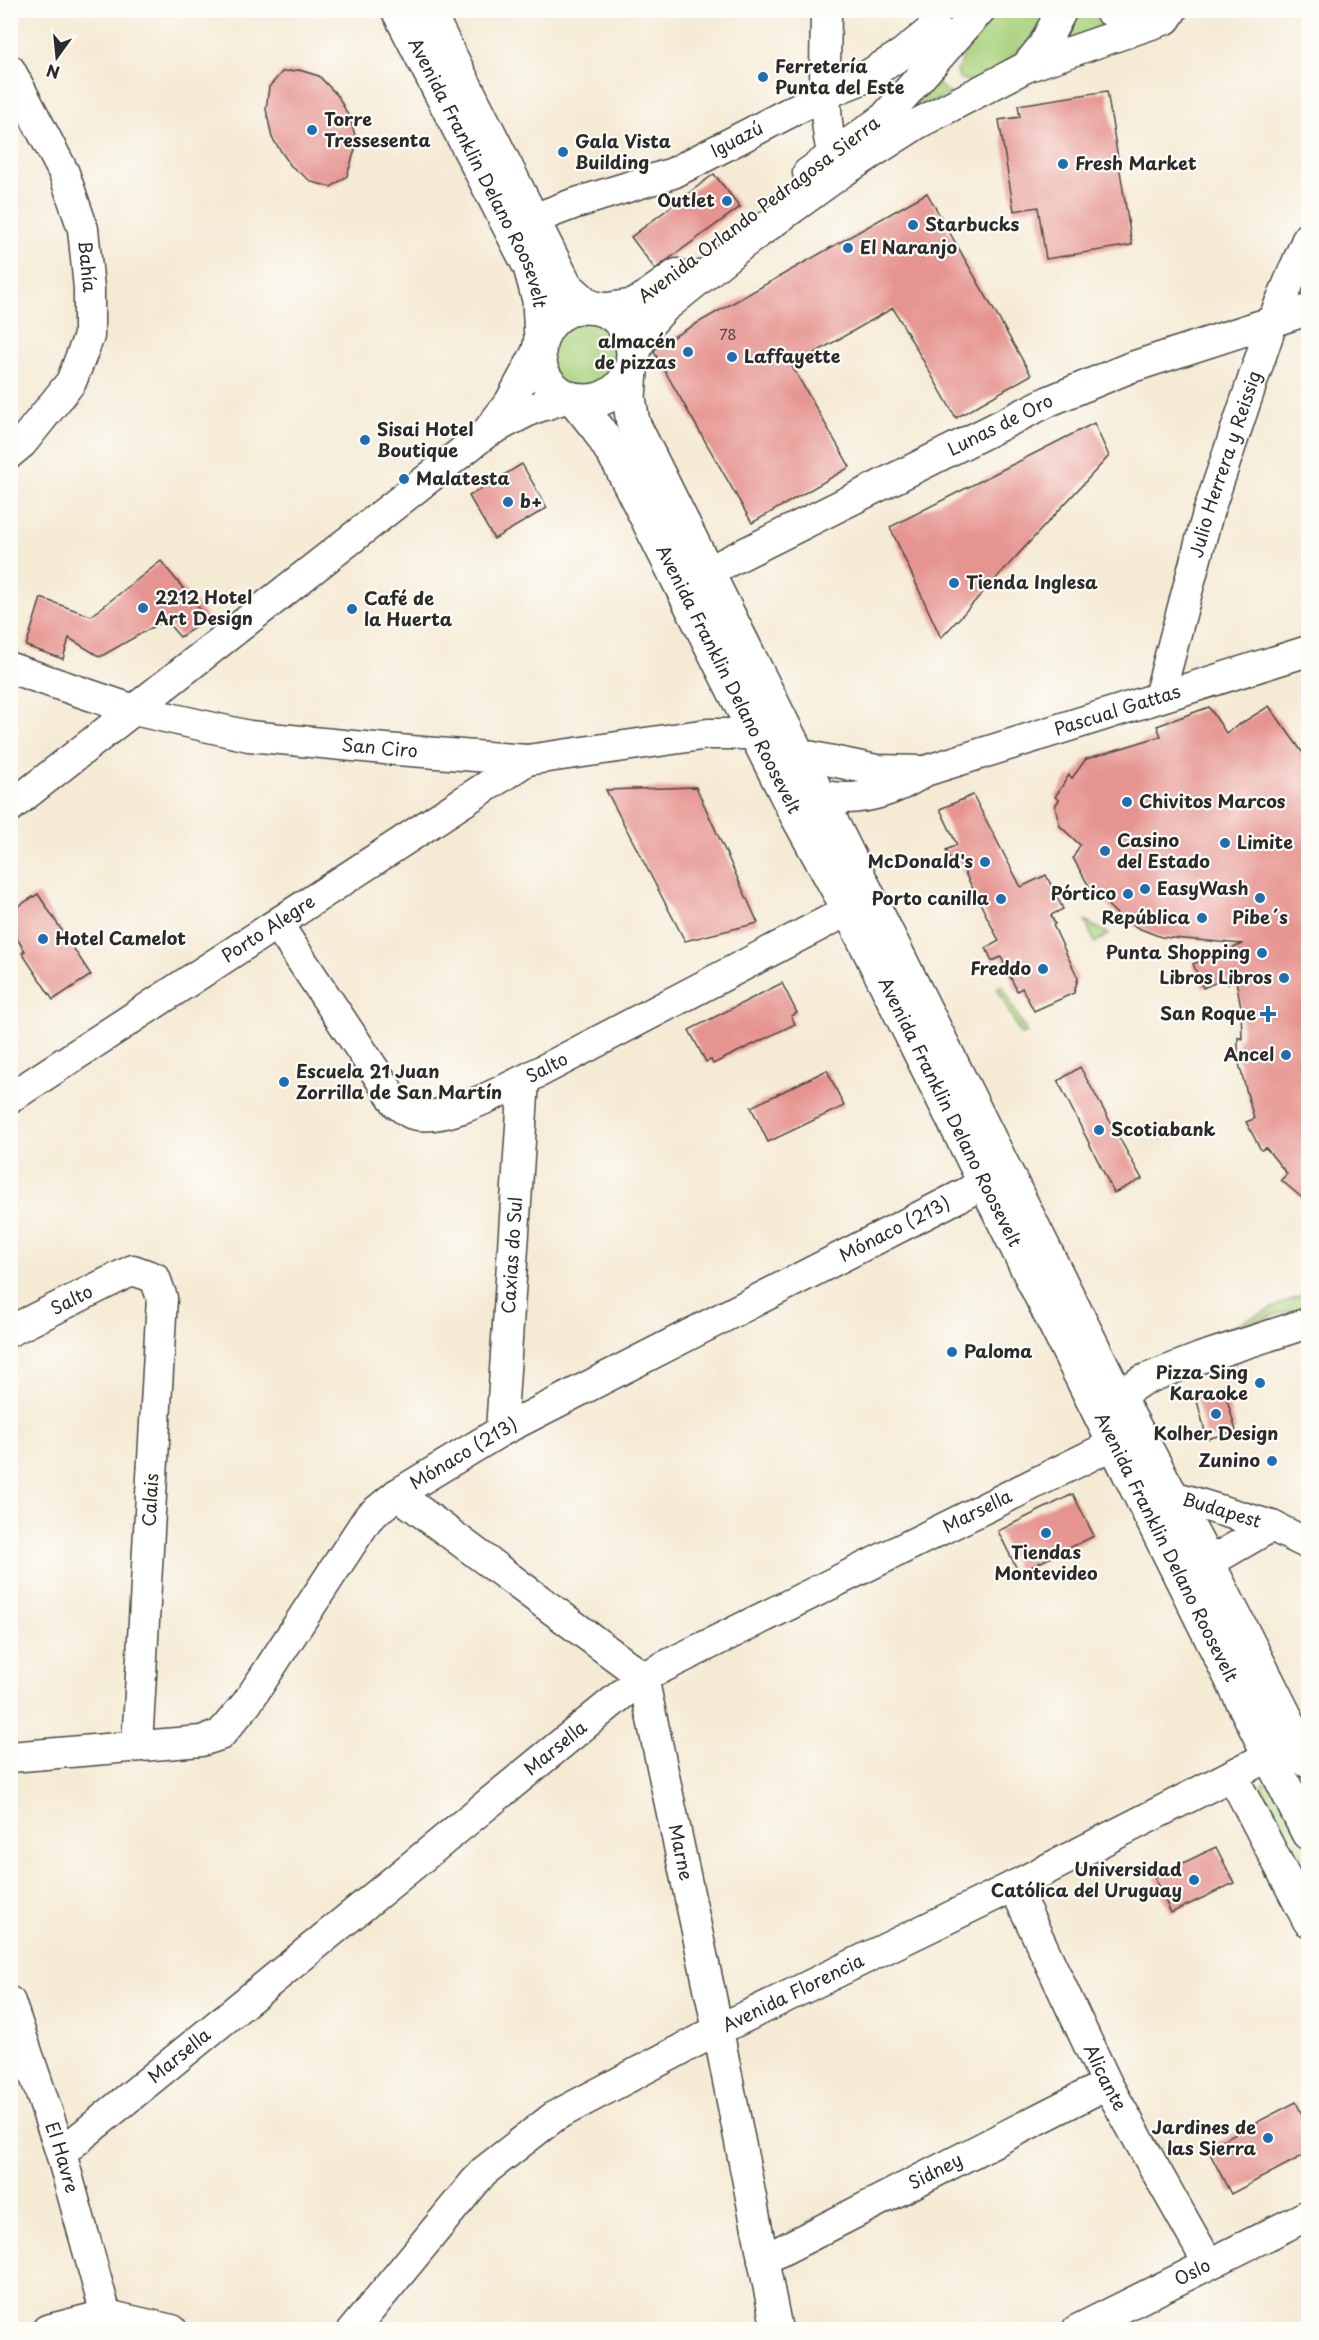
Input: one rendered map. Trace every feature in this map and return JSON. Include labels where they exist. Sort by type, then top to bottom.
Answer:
[{"type":"main road","name":"Avenida Franklin Delano Roosevelt","points":[[398,10],[519,225],[566,286],[594,308]]},
{"type":"main road","name":"Avenida Franklin Delano Roosevelt","points":[[427,10],[519,225],[537,287],[541,342]]},
{"type":"main road","points":[[576,308],[594,308],[612,314],[628,331],[632,363],[614,392],[602,399],[588,401],[571,398],[550,384],[544,375],[539,356],[541,342],[555,318],[576,308]]},
{"type":"main road","name":"Avenida Franklin Delano Roosevelt","points":[[632,363],[629,397],[633,423],[819,796],[1108,1402],[1114,1444],[1308,1833]]},
{"type":"main road","name":"Avenida Franklin Delano Roosevelt","points":[[571,398],[598,429],[619,463],[741,705],[849,910],[984,1181],[1108,1402],[1170,1495],[1208,1563],[1304,1751]]},
{"type":"street","points":[[826,10],[826,93],[836,164]]},
{"type":"street","name":"Avenida Orlando Pedragosa Sierra","points":[[594,308],[620,308],[647,298],[737,238],[836,164],[884,118],[944,26],[980,10]]},
{"type":"street","points":[[1026,67],[1043,46],[1062,10]]},
{"type":"street","points":[[1109,10],[1128,14],[1140,10]]},
{"type":"street","points":[[1026,67],[1166,19],[1172,10]]},
{"type":"street","name":"Iguazú","points":[[519,225],[673,173],[826,93],[862,79],[944,26]]},
{"type":"street","points":[[944,26],[945,67],[948,78],[967,97]]},
{"type":"street","name":"Avenida Orlando Pedragosa Sierra","points":[[836,164],[1026,67]]},
{"type":"street","name":"Bahía","points":[[10,70],[64,172],[83,229],[89,288],[89,336],[71,382],[22,444],[10,453]]},
{"type":"street","name":"Julio Herrera y Reissig","points":[[1159,697],[1208,513],[1273,320],[1308,237]]},
{"type":"street","name":"Avenida Orlando Pedragosa Sierra","points":[[632,363],[645,329],[737,238]]},
{"type":"street","name":"Lunas de Oro","points":[[707,572],[1049,401],[1130,368],[1308,310]]},
{"type":"street","points":[[486,433],[510,402],[541,342]]},
{"type":"street","points":[[10,807],[486,433],[532,409],[571,398]]},
{"type":"street","name":"Pascual Gattas","points":[[741,705],[760,722],[792,780],[819,796],[847,800],[905,784],[925,771],[1308,651]]},
{"type":"street","name":"San Ciro","points":[[10,668],[134,710],[249,736],[527,760],[708,734],[756,734]]},
{"type":"street","name":"Pascual Gattas","points":[[798,754],[876,770],[925,771]]},
{"type":"street","name":"Porto Alegre","points":[[10,1098],[278,925],[527,760]]},
{"type":"street","name":"Salto","points":[[278,925],[397,1104],[411,1113],[424,1116],[477,1102],[524,1080],[849,910]]},
{"type":"street","name":"Caxias do Sul","points":[[501,1431],[524,1080]]},
{"type":"street","name":"Mónaco (213)","points":[[10,1757],[201,1741],[220,1735],[247,1703],[368,1518],[397,1494],[501,1431],[968,1192],[984,1181]]},
{"type":"street","name":"Salto","points":[[10,1331],[133,1270]]},
{"type":"street","name":"Calais","points":[[133,1270],[154,1278],[162,1298],[137,1746]]},
{"type":"street","points":[[1108,1402],[1141,1381],[1200,1358],[1308,1323]]},
{"type":"street","name":"Marsella","points":[[61,2153],[643,1677],[1114,1444]]},
{"type":"street","points":[[397,1494],[643,1677]]},
{"type":"street","name":"Budapest","points":[[1170,1495],[1272,1526],[1308,1544]]},
{"type":"street","name":"Budapest","points":[[1208,1563],[1272,1526]]},
{"type":"street","name":"Marne","points":[[643,1677],[718,2031],[777,2330]]},
{"type":"street","name":"Avenida Florencia","points":[[353,2330],[483,2172],[555,2116],[718,2031],[1014,1886],[1269,1755],[1304,1751]]},
{"type":"street","points":[[1232,1775],[1308,1921]]},
{"type":"street","name":"Alicante","points":[[1014,1886],[1107,2084],[1208,2263]]},
{"type":"street","name":"El Havre","points":[[10,2002],[61,2153],[106,2315]]},
{"type":"street","name":"Sidney","points":[[763,2260],[1107,2084]]},
{"type":"street","name":"Oslo","points":[[1077,2330],[1308,2215]]},
{"type":"street","points":[[47,2330],[106,2315],[172,2330]]},
{"type":"green space","points":[[998,11],[1053,11],[1024,45],[998,69],[971,81],[959,78],[957,71],[967,49]]},
{"type":"green space","points":[[1074,11],[1092,11],[1128,22],[1054,47]]},
{"type":"green space","points":[[936,78],[941,87],[951,94],[905,113]]},
{"type":"green space","points":[[586,316],[601,319],[613,328],[622,340],[625,355],[622,370],[613,382],[601,391],[586,394],[571,391],[559,382],[550,370],[547,355],[550,340],[559,328],[571,319]]},
{"type":"green space","points":[[1085,921],[1109,934],[1095,943]]},
{"type":"green space","points":[[1002,985],[1027,1033],[1021,1035],[997,988]]},
{"type":"green space","points":[[1308,1292],[1308,1305],[1217,1333]]},
{"type":"green space","points":[[1274,1779],[1308,1848],[1308,1877],[1261,1784]]},
{"type":"building","name":"Torre Tressesenta","points":[[299,70],[319,76],[338,96],[351,121],[357,143],[347,176],[331,187],[312,182],[291,166],[272,138],[266,109],[269,87],[282,72]]},
{"type":"building","name":"Fresh Market","points":[[1107,91],[1132,245],[1046,259],[1038,207],[1014,211],[999,120],[1020,117],[1018,105]]},
{"type":"building","points":[[714,174],[740,207],[655,269],[631,237]]},
{"type":"building","name":"Laffayette","points":[[927,193],[1031,375],[956,418],[893,308],[792,366],[850,467],[752,523],[654,352],[657,346]]},
{"type":"building","name":"Tienda Inglesa","points":[[1094,423],[1109,456],[941,638],[890,527]]},
{"type":"building","name":"b+","points":[[522,464],[547,508],[494,539],[469,496]]},
{"type":"building","name":"2212 Hotel Art Design","points":[[161,561],[208,619],[180,637],[165,620],[100,657],[69,638],[63,659],[26,646],[41,598],[91,616]]},
{"type":"building","name":"Punta Shopping","points":[[1269,706],[1308,760],[1308,1203],[1281,1180],[1287,1174],[1266,1148],[1261,1150],[1246,1122],[1254,1119],[1238,1060],[1238,1037],[1242,1039],[1241,1007],[1236,980],[1228,984],[1226,978],[1203,988],[1193,964],[1243,944],[1161,937],[1138,928],[1120,917],[1090,888],[1073,858],[1080,845],[1060,826],[1055,806],[1059,800],[1055,797],[1069,775],[1072,778],[1086,759],[1161,736],[1157,726],[1209,707],[1226,733]]},
{"type":"building","points":[[696,787],[758,923],[685,941],[606,790]]},
{"type":"building","points":[[973,795],[1021,887],[1046,875],[1063,909],[1051,915],[1055,924],[1053,925],[1078,978],[1074,993],[1034,1011],[1022,988],[1017,991],[1001,957],[992,961],[986,948],[999,941],[959,861],[952,864],[946,850],[957,845],[940,809]]},
{"type":"building","name":"Hotel Camelot","points":[[38,894],[91,975],[53,1000],[22,953],[25,951],[10,928],[10,911]]},
{"type":"building","points":[[782,983],[797,1013],[791,1016],[795,1024],[713,1064],[711,1060],[706,1062],[689,1030]]},
{"type":"building","name":"Scotiabank","points":[[1080,1067],[1142,1179],[1114,1193],[1058,1081]]},
{"type":"building","points":[[827,1070],[844,1106],[768,1142],[751,1107]]},
{"type":"building","name":"Kolher Design","points":[[1224,1389],[1236,1431],[1207,1439],[1196,1397]]},
{"type":"building","name":"Tiendas Montevideo","points":[[1073,1494],[1094,1536],[1019,1573],[998,1531]]},
{"type":"building","name":"Universidad Católica del Uruguay","points":[[1216,1847],[1234,1883],[1171,1913],[1154,1877]]},
{"type":"building","name":"Jardines de las Sierra","points":[[1296,2102],[1308,2127],[1308,2153],[1231,2194],[1207,2148]]},
{"type":"place","name":"Ferretería Punta del Este","points":[[763,77]]},
{"type":"place","name":"Torre Tressesenta","points":[[312,130]]},
{"type":"place","name":"Gala Vista Building","points":[[563,152]]},
{"type":"place","name":"Fresh Market","points":[[1063,164]]},
{"type":"place","name":"Outlet","points":[[727,201]]},
{"type":"place","name":"Starbucks","points":[[913,225]]},
{"type":"place","name":"El Naranjo","points":[[848,248]]},
{"type":"place","name":"almacén de pizzas","points":[[688,352]]},
{"type":"place","name":"Laffayette","points":[[732,357]]},
{"type":"place","name":"Sisai Hotel Boutique","points":[[365,440]]},
{"type":"place","name":"Malatesta","points":[[404,479]]},
{"type":"place","name":"b+","points":[[508,502]]},
{"type":"place","name":"Tienda Inglesa","points":[[954,583]]},
{"type":"place","name":"2212 Hotel Art Design","points":[[143,608]]},
{"type":"place","name":"Café de la Huerta","points":[[352,609]]},
{"type":"place","name":"Chivitos Marcos","points":[[1127,802]]},
{"type":"place","name":"Limite","points":[[1225,843]]},
{"type":"place","name":"Casino del Estado","points":[[1105,851]]},
{"type":"place","name":"McDonald's","points":[[985,862]]},
{"type":"place","name":"EasyWash","points":[[1145,889]]},
{"type":"place","name":"Pórtico","points":[[1128,894]]},
{"type":"place","name":"Pibe´s","points":[[1260,898]]},
{"type":"place","name":"Porto canilla","points":[[1001,899]]},
{"type":"place","name":"República","points":[[1202,918]]},
{"type":"place","name":"Hotel Camelot","points":[[43,939]]},
{"type":"place","name":"Punta Shopping","points":[[1262,953]]},
{"type":"place","name":"Freddo","points":[[1043,969]]},
{"type":"place","name":"Libros Libros","points":[[1284,978]]},
{"type":"place","name":"San Roque","points":[[1268,1014]]},
{"type":"place","name":"Ancel","points":[[1286,1055]]},
{"type":"place","name":"Escuela 21 Juan Zorrilla de San Martín","points":[[284,1082]]},
{"type":"place","name":"Scotiabank","points":[[1099,1130]]},
{"type":"place","name":"Paloma","points":[[952,1352]]},
{"type":"place","name":"Pizza Sing Karaoke","points":[[1260,1383]]},
{"type":"place","name":"Kolher Design","points":[[1216,1414]]},
{"type":"place","name":"Zunino","points":[[1272,1461]]},
{"type":"place","name":"Tiendas Montevideo","points":[[1046,1533]]},
{"type":"place","name":"Universidad Católica del Uruguay","points":[[1194,1880]]},
{"type":"place","name":"Jardines de las Sierra","points":[[1268,2138]]}]
